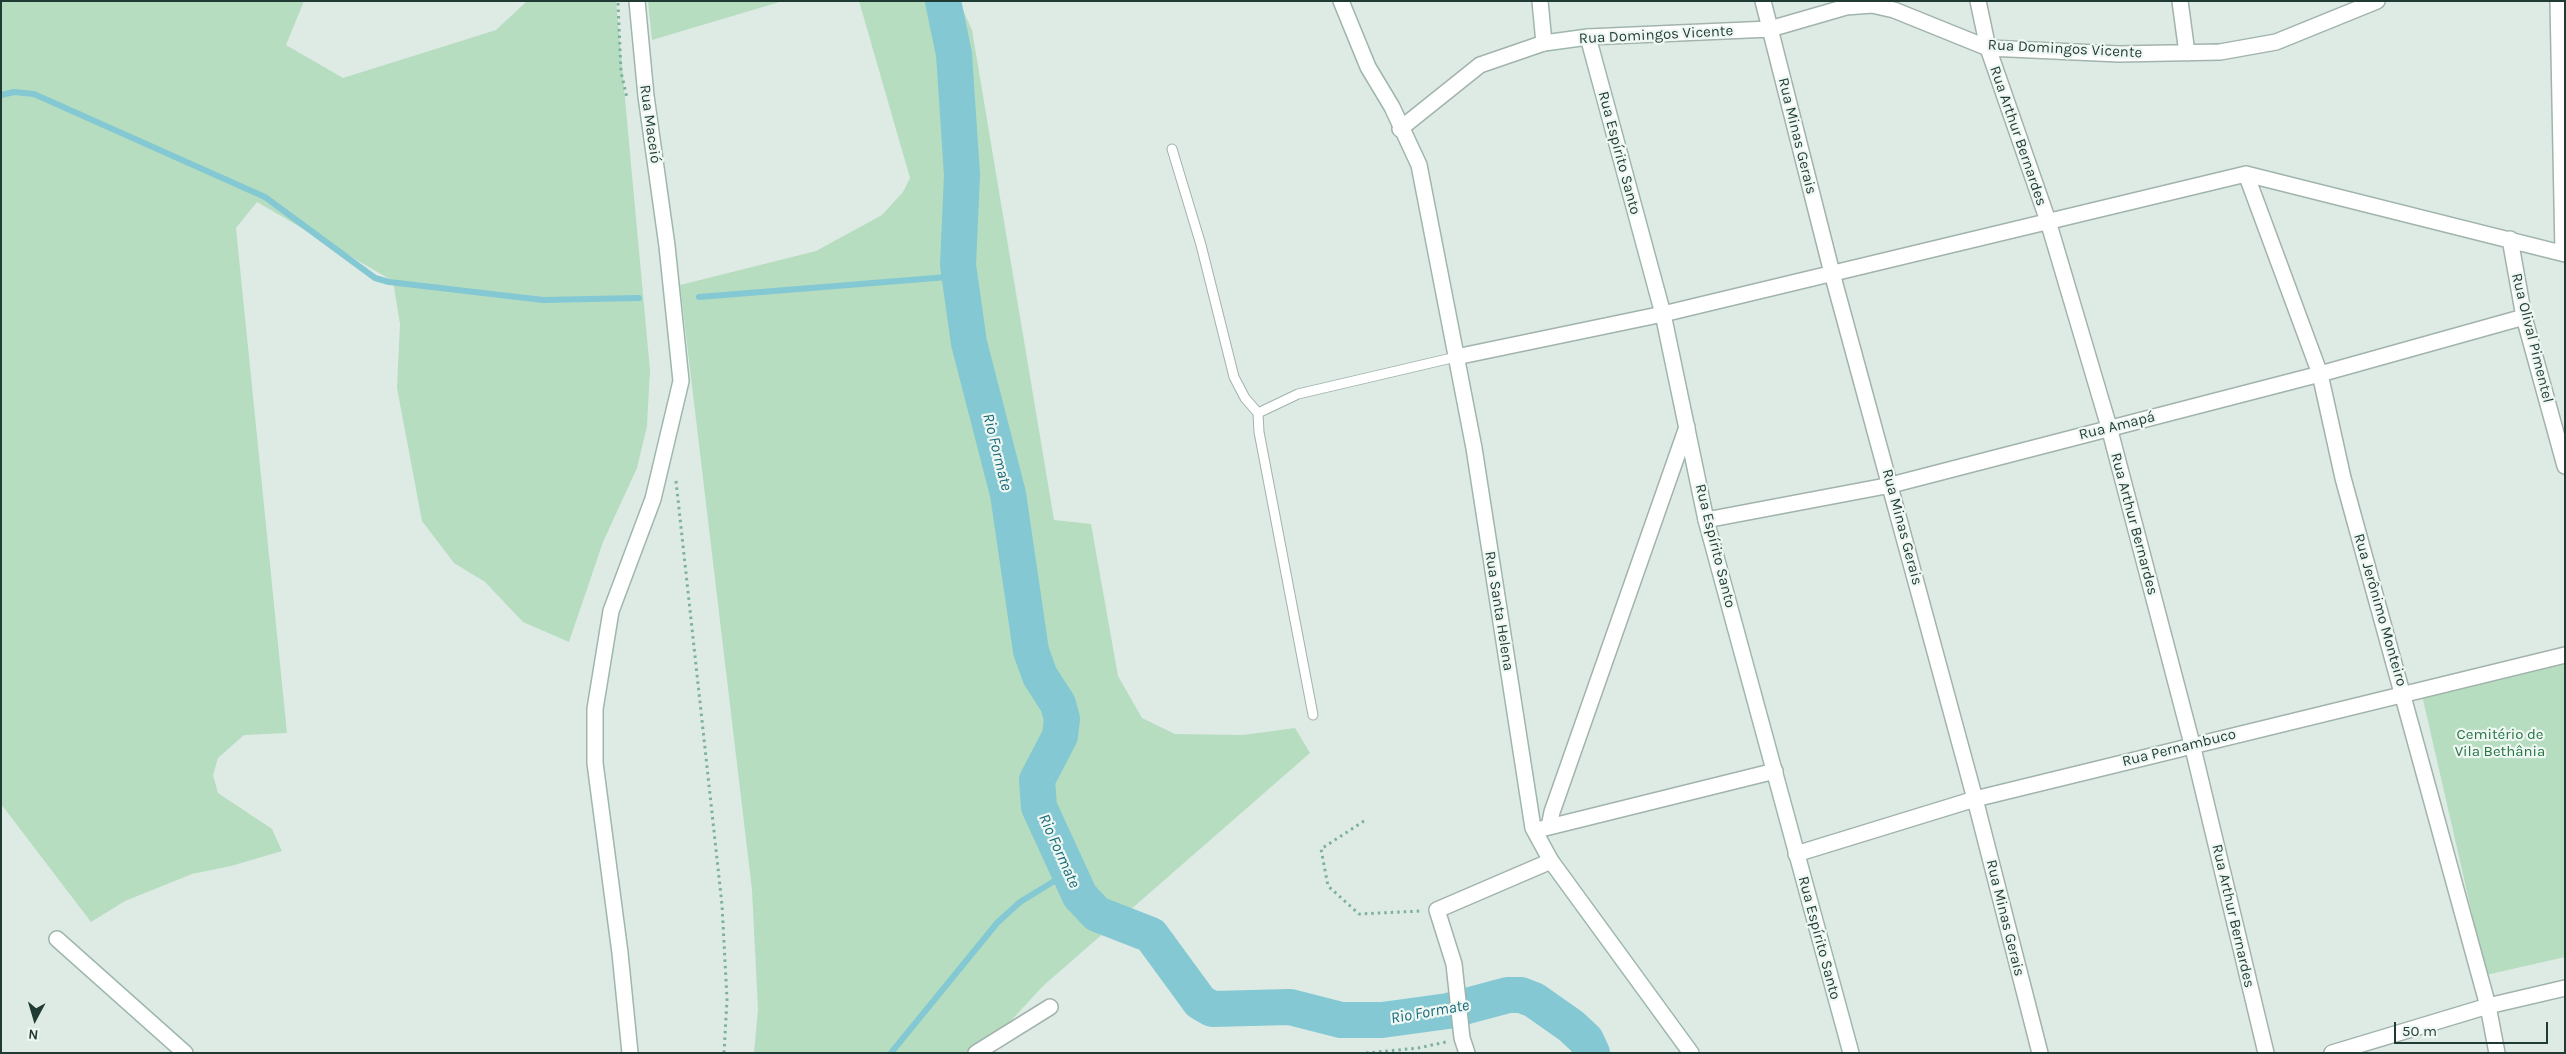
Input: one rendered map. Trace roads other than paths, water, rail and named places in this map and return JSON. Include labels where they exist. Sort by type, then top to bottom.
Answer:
[{"type":"street","name":"Rua Maceió","points":[[630,1053],[619,943],[595,763],[595,709],[611,611],[653,499],[681,381],[667,246],[646,96],[637,1]]},
{"type":"street","points":[[1341,1],[1368,67],[1392,108],[1400,129]]},
{"type":"street","name":"Rua Minas Gerais","points":[[1763,1],[1832,273],[1975,799],[2040,1053]]},
{"type":"street","name":"Rua Arthur Bernardes","points":[[1978,1],[1988,48],[2048,221],[2109,427],[2192,744],[2266,1053]]},
{"type":"street","points":[[2180,1],[2187,53]]},
{"type":"street","name":"Rua Domingos Vicente","points":[[1400,129],[1480,65],[1544,43],[1588,38],[1770,29],[1846,7],[1872,5],[1894,10],[1988,48],[2119,54],[2220,52],[2276,42],[2378,1]]},
{"type":"street","points":[[1456,357],[1663,314],[2246,174],[2564,254],[2558,1]]},
{"type":"street","points":[[1540,4],[1544,43]]},
{"type":"street","name":"Rua Espírito Santo","points":[[1588,38],[1663,314],[1706,520],[1851,1053]]},
{"type":"street","name":"Rua Santa Helena","points":[[1400,129],[1419,165],[1474,448],[1542,829],[1551,861],[1691,1053]]},
{"type":"street","name":"Rua Jerônimo Monteiro","points":[[2246,174],[2320,374],[2343,478],[2488,1006],[2497,1053]]},
{"type":"street","name":"Rua Olival Pimentel","points":[[2510,239],[2524,317],[2565,466]]},
{"type":"street","name":"Rua Amapá","points":[[1706,520],[1891,485],[2109,427],[2320,374],[2524,317]]},
{"type":"street","points":[[1542,829],[1552,812],[1687,427]]},
{"type":"street","name":"Rua Pernambuco","points":[[1796,854],[1975,799],[2192,744],[2565,655]]},
{"type":"street","points":[[1542,829],[1775,771]]},
{"type":"street","points":[[1464,1046],[1454,964],[1437,910],[1551,861]]},
{"type":"street","points":[[57,939],[185,1053]]},
{"type":"street","points":[[2332,1053],[2488,1006],[2565,988]]},
{"type":"street","points":[[976,1053],[1050,1008]]},
{"type":"lane","points":[[1172,149],[1201,245],[1234,377],[1245,398],[1258,413],[1259,432],[1314,715]]},
{"type":"lane","points":[[1258,413],[1298,394],[1456,357]]},
{"type":"waterway","name":"Rio Formate","points":[[943,1],[954,54],[962,175],[958,265],[969,343],[1008,494],[1031,651],[1040,676],[1058,704],[1062,719],[1060,736],[1037,780],[1039,807],[1080,896],[1097,914],[1151,935],[1200,1002],[1212,1009],[1290,1007],[1341,1020],[1382,1020],[1448,1011],[1508,995],[1521,995],[1534,1000],[1571,1026],[1586,1040],[1592,1053]]},
{"type":"waterway","points":[[1,95],[14,92],[34,94],[265,197],[375,278],[389,282],[543,300],[639,298]]},
{"type":"waterway","points":[[699,297],[960,276]]},
{"type":"waterway","points":[[891,1053],[997,923],[1020,902],[1069,872]]},
{"type":"park label","name":"Cemitério de Vila Bethânia","points":[[2500,744]]}]
